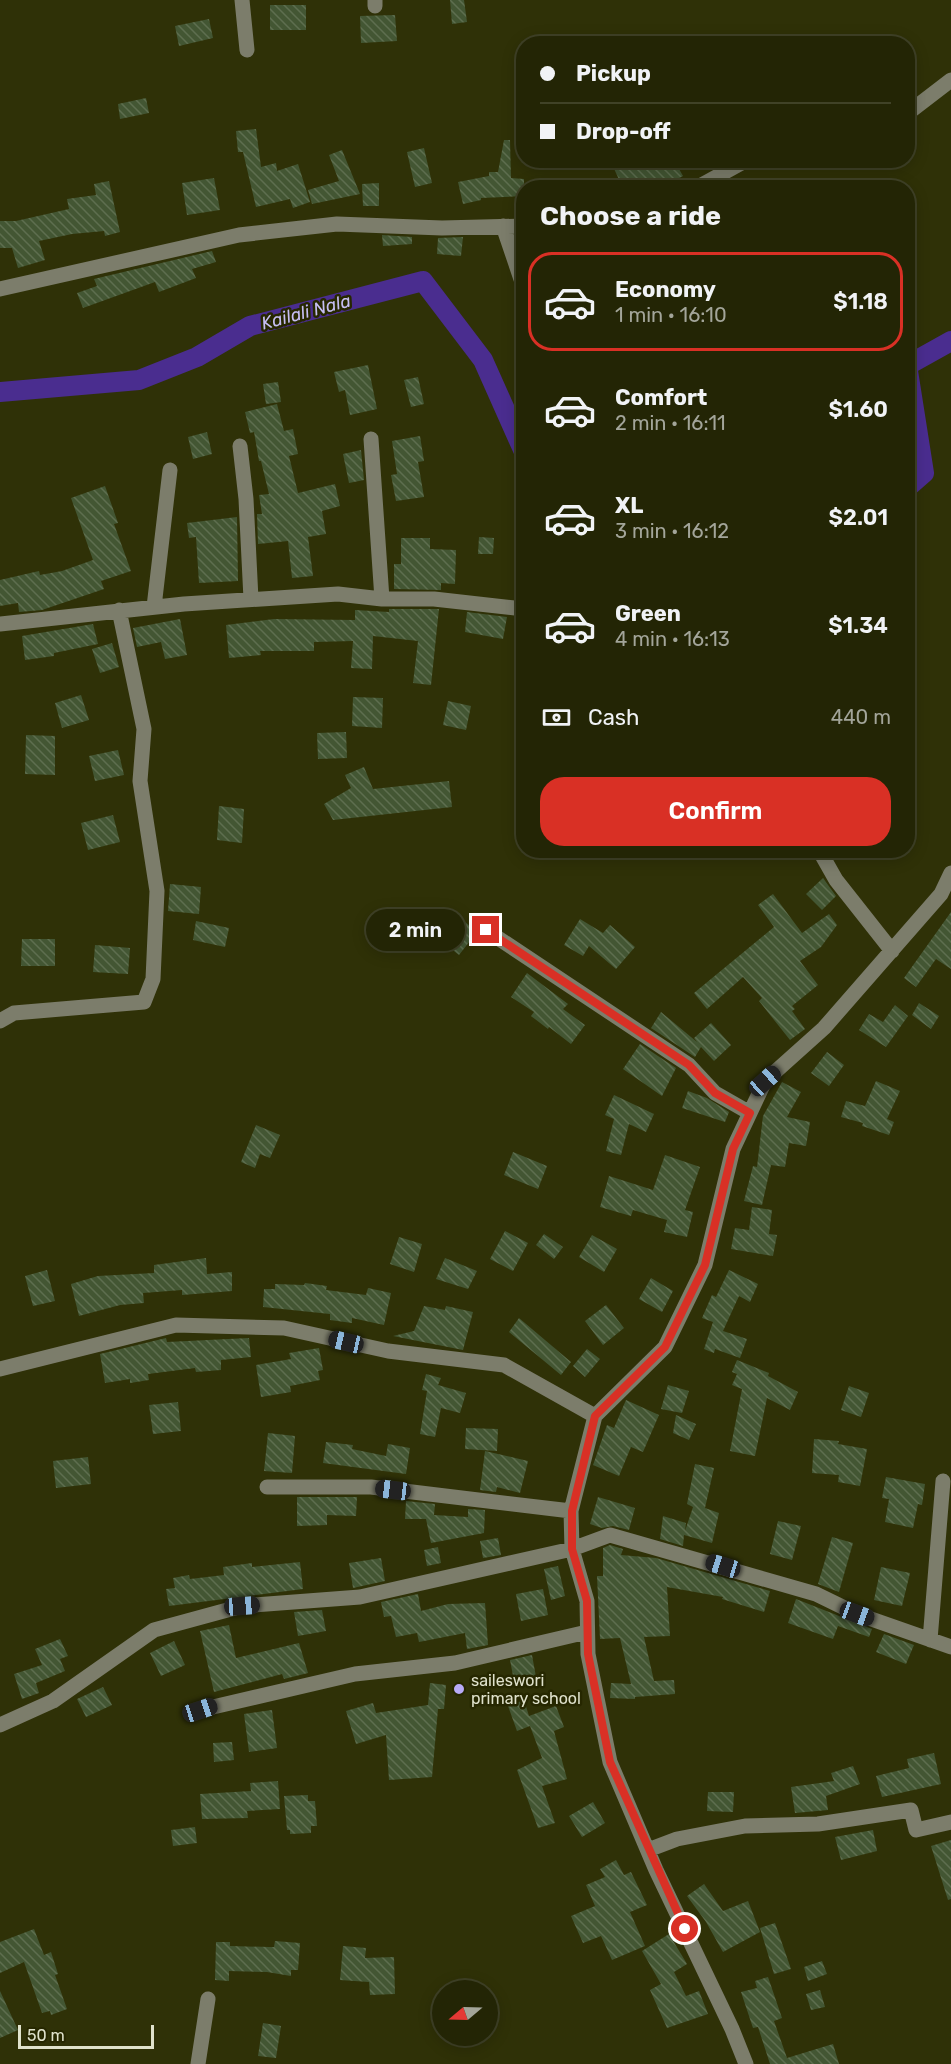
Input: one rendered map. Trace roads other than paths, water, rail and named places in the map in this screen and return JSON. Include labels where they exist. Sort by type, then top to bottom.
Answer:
[{"type":"street","points":[[242,0],[247,50]]},
{"type":"street","points":[[915,108],[951,80]]},
{"type":"street","points":[[711,180],[732,168]]},
{"type":"street","points":[[0,289],[239,235],[337,224],[442,228],[516,226]]},
{"type":"street","points":[[503,226],[516,264]]},
{"type":"street","points":[[371,439],[382,599]]},
{"type":"street","points":[[240,446],[246,500],[251,599]]},
{"type":"street","points":[[154,607],[170,470]]},
{"type":"street","points":[[0,624],[119,610],[338,594],[382,599],[434,599],[516,608]]},
{"type":"street","points":[[0,1021],[14,1013],[144,1002],[153,979],[157,891],[140,781],[144,729],[119,610]]},
{"type":"street","points":[[824,858],[836,880],[892,951]]},
{"type":"street","points":[[746,2064],[610,1762],[588,1654],[587,1601],[572,1549],[572,1511],[595,1416],[665,1347],[705,1265],[733,1149],[765,1081],[824,1028],[941,894],[951,873]]},
{"type":"street","points":[[486,930],[689,1065],[715,1093],[750,1113]]},
{"type":"street","points":[[0,1369],[176,1325],[284,1328],[388,1351],[504,1365],[595,1416]]},
{"type":"street","points":[[930,1640],[943,1481]]},
{"type":"street","points":[[267,1486],[371,1487],[572,1511]]},
{"type":"street","points":[[0,1725],[53,1701],[154,1630],[242,1606],[360,1597],[572,1549],[610,1535],[816,1594],[857,1614],[951,1647]]},
{"type":"street","points":[[200,1710],[356,1674],[455,1663],[587,1632]]},
{"type":"street","points":[[648,1850],[677,1839],[745,1826],[818,1824],[911,1810],[916,1830],[951,1822]]},
{"type":"street","points":[[198,2064],[208,1999]]},
{"type":"waterway","name":"Kailali Nala","points":[[0,392],[139,380],[197,357],[250,326],[423,281],[483,360],[516,434]]},
{"type":"waterway","name":"Kailali Nala","points":[[915,361],[951,341]]},
{"type":"waterway","name":"Kailali Nala","points":[[915,416],[924,473],[915,481]]},
{"type":"place","name":"saileswori primary school","points":[[459,1689]]}]
